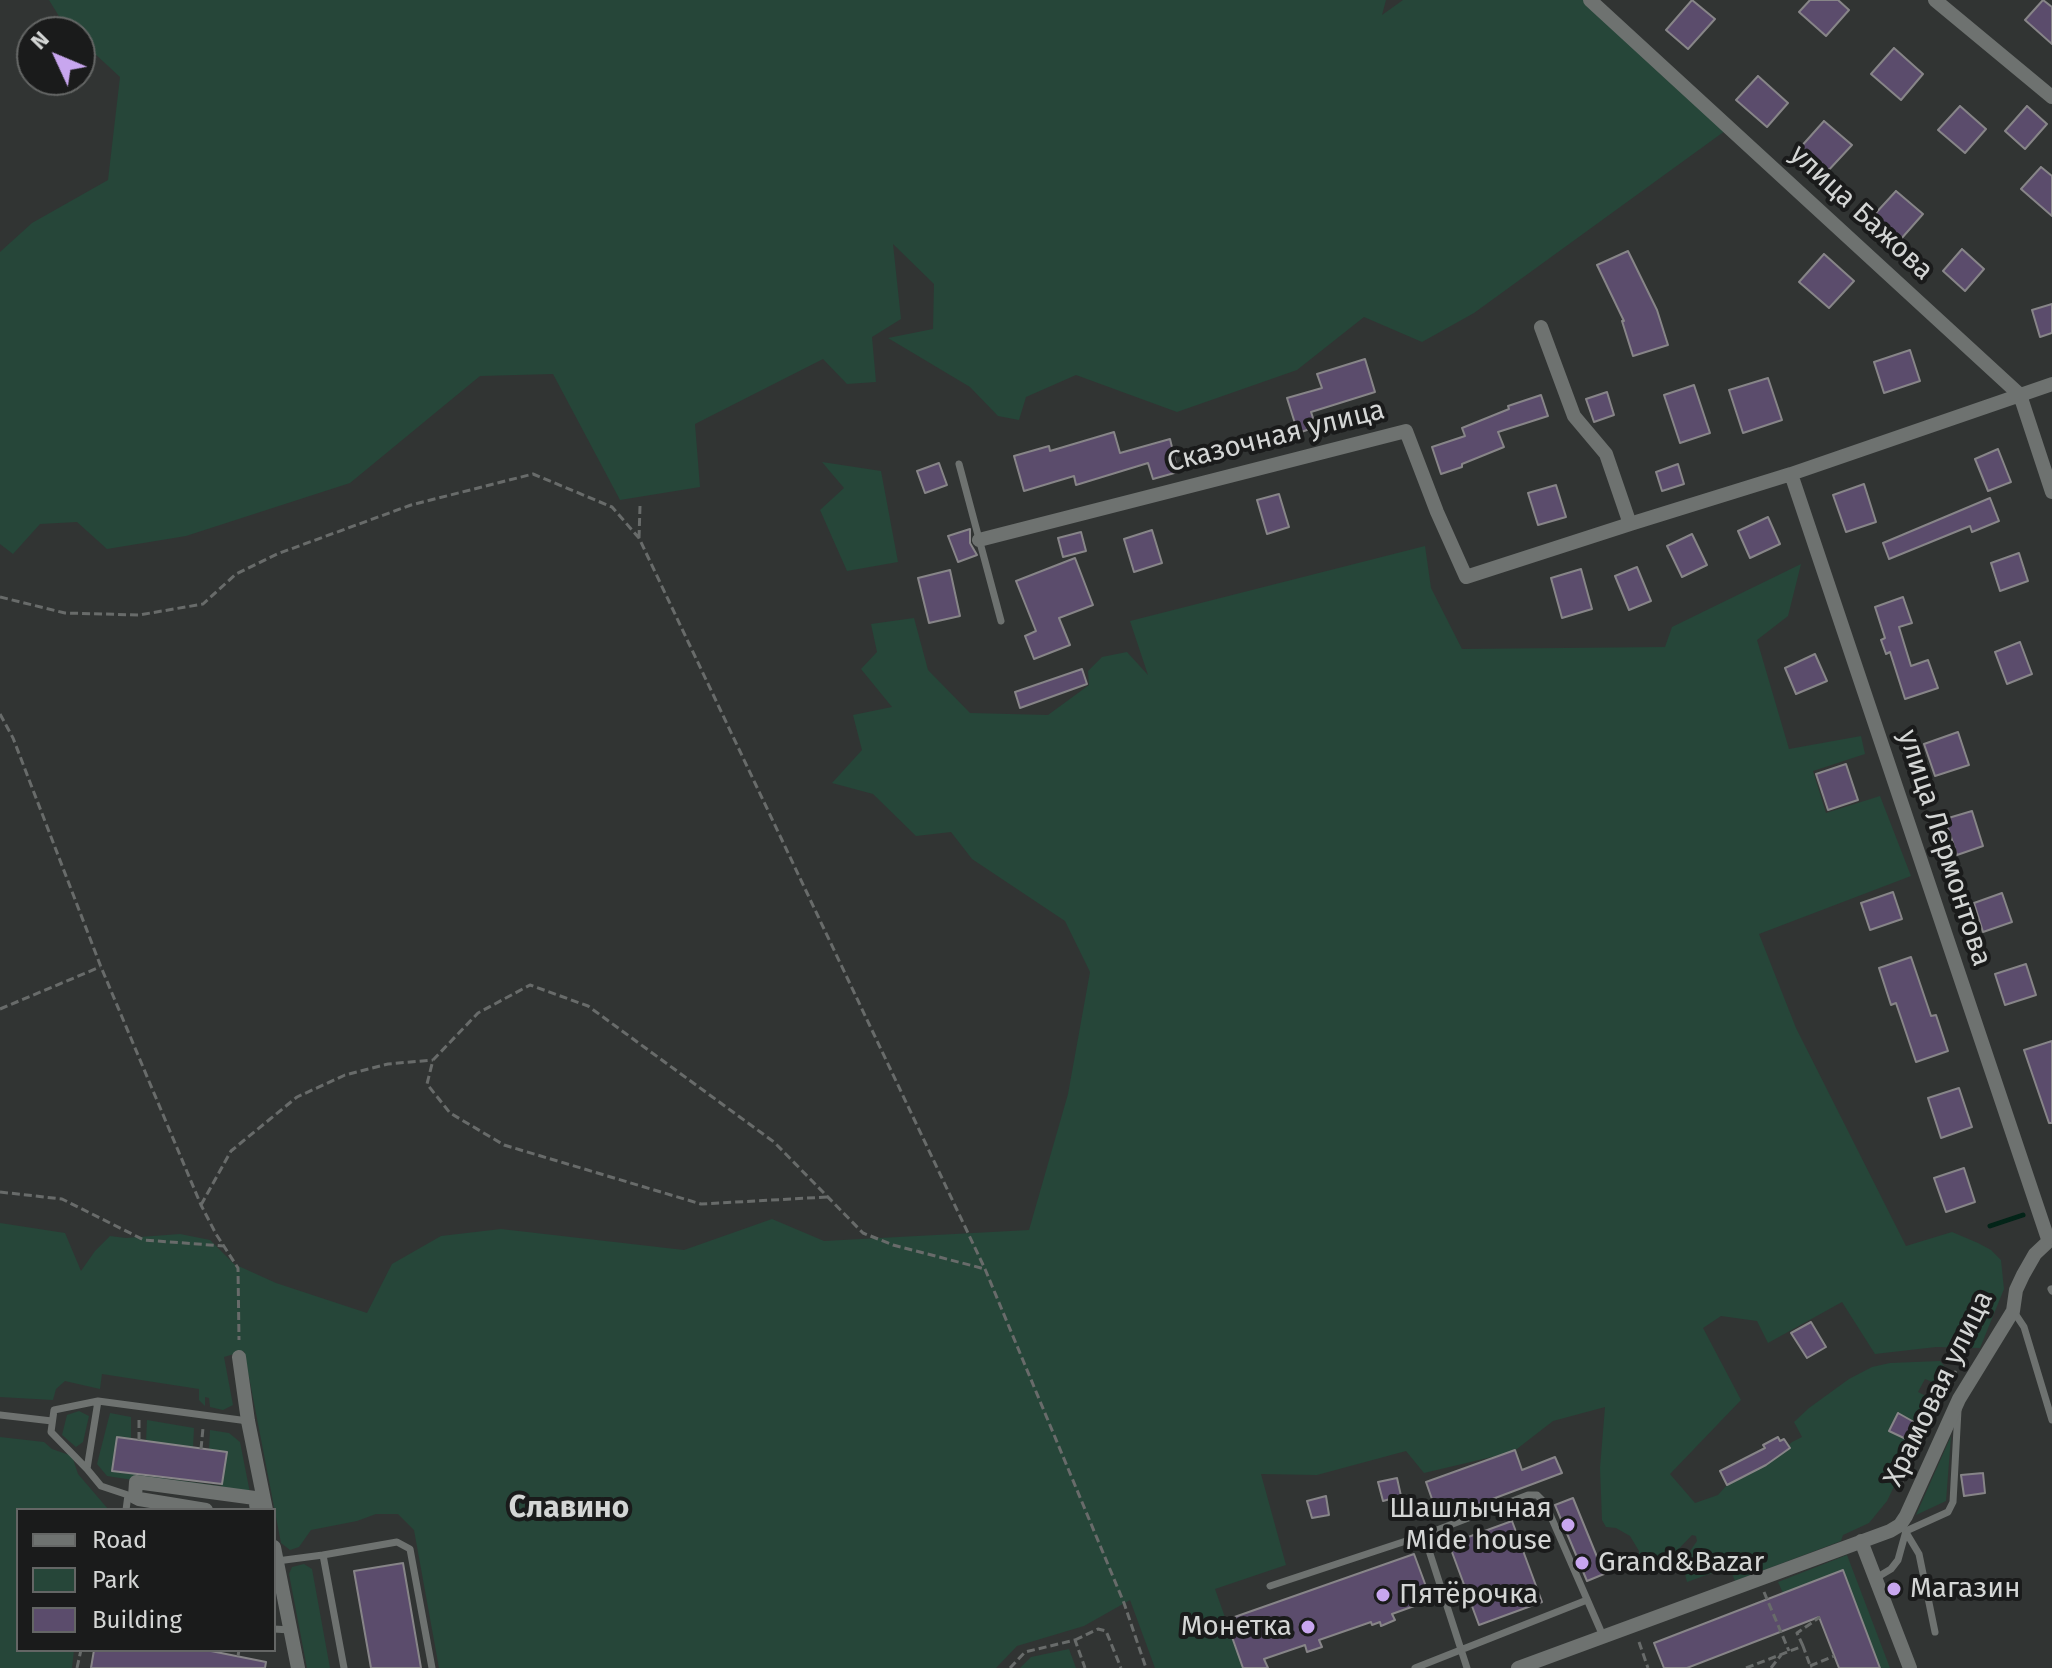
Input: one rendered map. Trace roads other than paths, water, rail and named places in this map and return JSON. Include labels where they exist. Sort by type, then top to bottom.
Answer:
[{"type":"street","name":"улица Бажова","points":[[1590,0],[2020,395],[2052,492]]},
{"type":"street","points":[[1935,0],[2052,97]]},
{"type":"street","points":[[1541,327],[1574,416],[1606,454],[1630,524]]},
{"type":"street","name":"Сказочная улица","points":[[979,540],[1406,431],[1466,577],[1791,474],[2052,384]]},
{"type":"street","name":"улица Лермонтова","points":[[1791,474],[2050,1238]]},
{"type":"street","name":"Храмовая улица","points":[[1903,1528],[1959,1399],[2013,1311],[2016,1290],[2023,1275],[2035,1254],[2050,1238]]},
{"type":"street","points":[[239,1357],[266,1508]]},
{"type":"street","points":[[194,1508],[139,1499],[135,1497],[136,1482],[255,1498],[257,1508]]},
{"type":"street","points":[[1525,1667],[1903,1528]]},
{"type":"street","points":[[1861,1541],[1910,1668]]},
{"type":"street","points":[[276,1554],[298,1668]]},
{"type":"lane","points":[[959,464],[1001,621]]},
{"type":"lane","points":[[2013,1311],[2024,1327],[2049,1398],[2052,1420]]},
{"type":"lane","points":[[1903,1528],[1948,1512],[1953,1502],[1959,1399]]},
{"type":"lane","points":[[126,1508],[128,1495],[101,1486],[51,1432],[54,1410],[98,1401],[248,1421]]},
{"type":"lane","points":[[87,1469],[98,1401]]},
{"type":"lane","points":[[0,1415],[52,1421]]},
{"type":"lane","points":[[1270,1586],[1424,1535],[1528,1495],[1537,1495],[1545,1503],[1603,1636]]},
{"type":"lane","points":[[1876,1578],[1891,1569],[1898,1560],[1903,1528]]},
{"type":"lane","points":[[1903,1528],[1919,1554],[1935,1632]]},
{"type":"lane","points":[[1424,1535],[1467,1668]]},
{"type":"lane","points":[[276,1554],[323,1555],[397,1542],[410,1549],[432,1668]]},
{"type":"lane","points":[[323,1555],[344,1668]]},
{"type":"lane","points":[[1415,1668],[1587,1600]]},
{"type":"lane","points":[[276,1629],[290,1630]]},
{"type":"waterway","points":[[1990,1226],[2023,1215]]},
{"type":"place","name":"Шашлычная Mide house","points":[[1568,1525]]},
{"type":"place","name":"Grand&Bazar","points":[[1582,1563]]},
{"type":"place","name":"Магазин","points":[[1894,1589]]},
{"type":"place","name":"Пятёрочка","points":[[1383,1595]]},
{"type":"place","name":"Монетка","points":[[1308,1627]]},
{"type":"district","name":"Славино","points":[[569,1509]]}]
